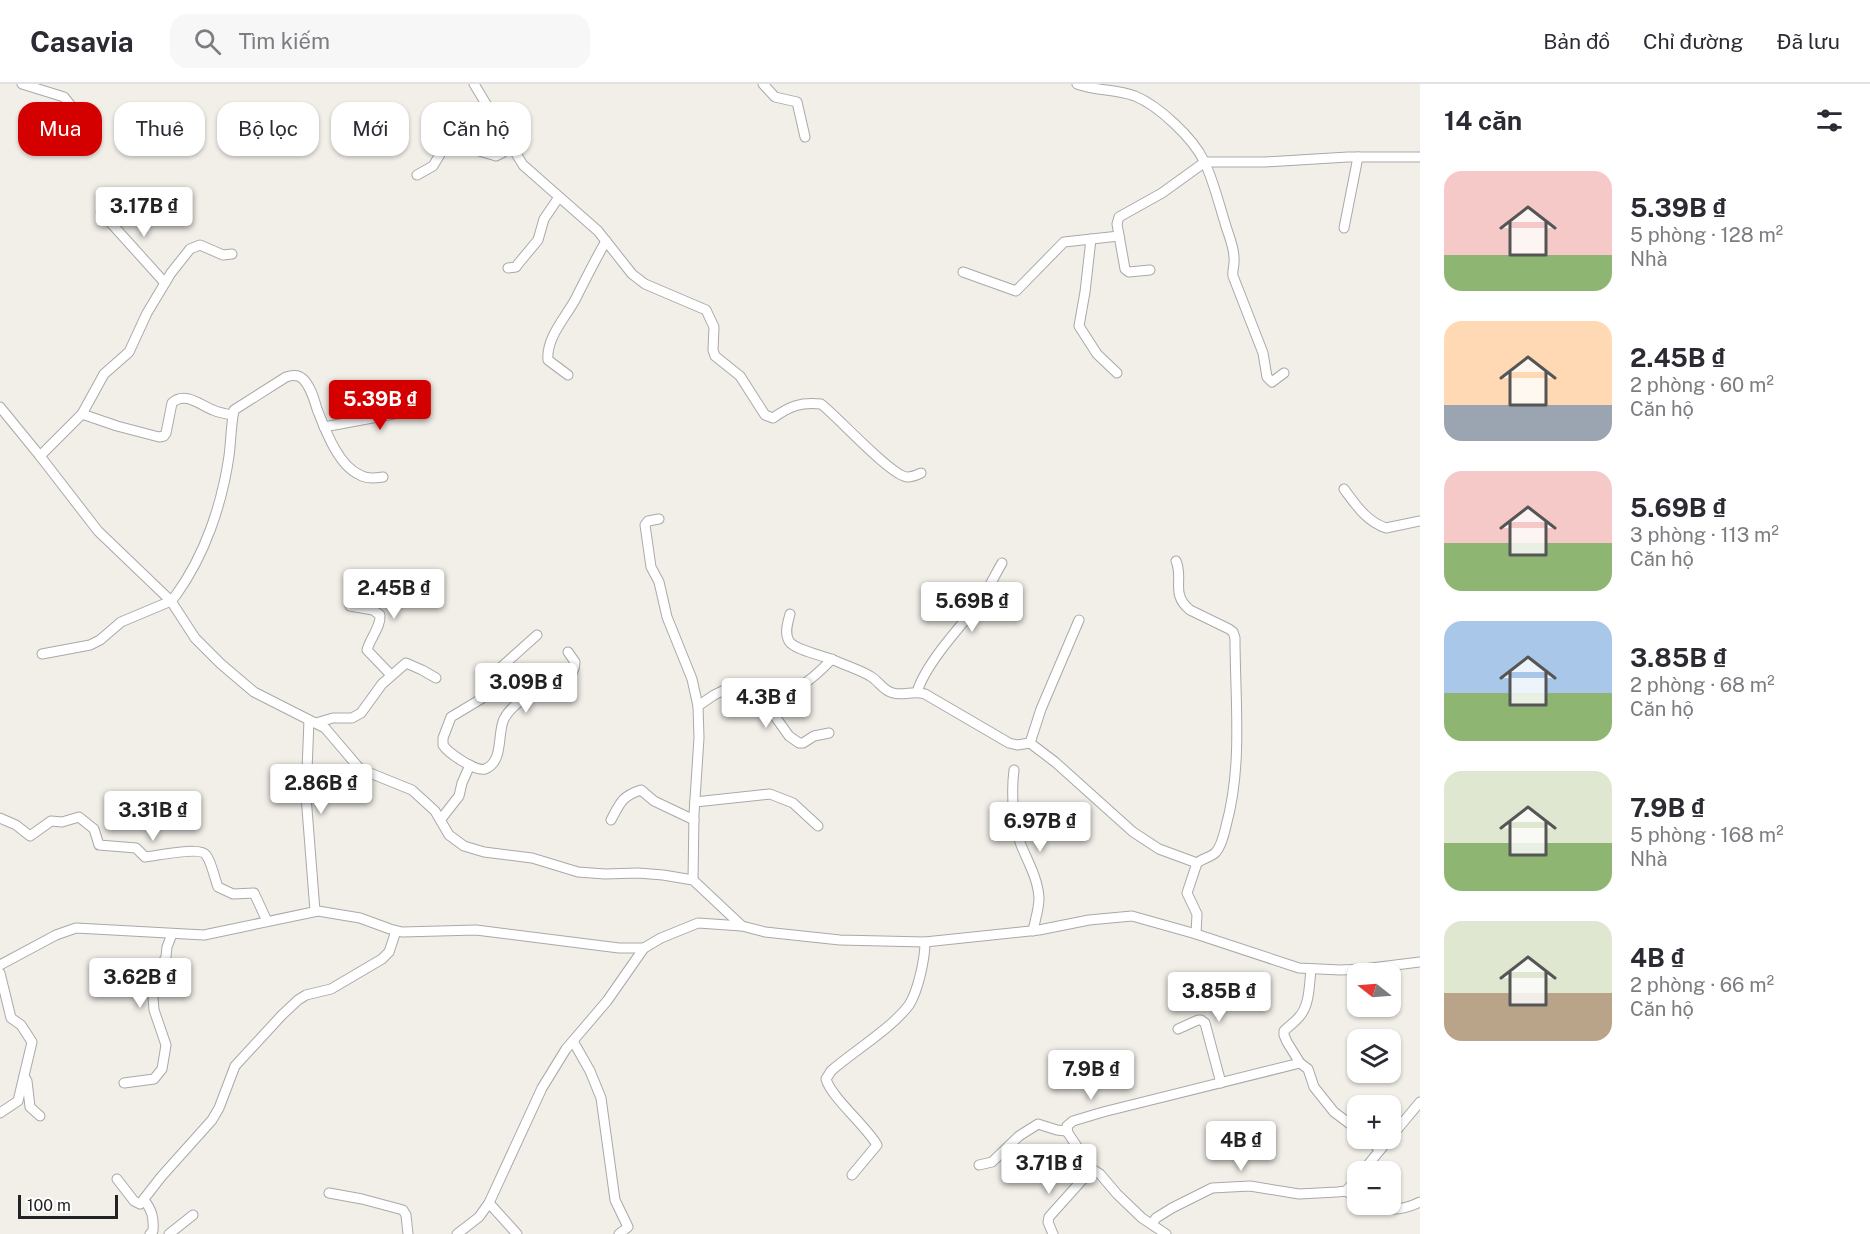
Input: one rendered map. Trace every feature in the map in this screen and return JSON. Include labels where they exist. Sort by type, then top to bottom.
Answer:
[{"type":"street","points":[[22,84],[64,97],[68,102]]},
{"type":"street","points":[[474,84],[485,102]]},
{"type":"street","points":[[763,84],[775,97],[794,100],[798,104],[805,137]]},
{"type":"street","points":[[1077,84],[1134,96],[1150,104],[1188,139],[1204,162],[1234,256],[1233,276],[1263,353],[1267,377],[1274,382],[1284,373]]},
{"type":"street","points":[[417,175],[433,166],[439,156]]},
{"type":"street","points":[[517,156],[523,165],[598,231],[640,281],[705,310],[714,327],[715,356],[740,376],[768,417],[773,418],[797,404],[821,404],[864,445],[898,473],[907,477],[921,473]]},
{"type":"street","points":[[1344,228],[1358,157]]},
{"type":"street","points":[[1150,270],[1127,271],[1119,236],[1118,224],[1121,215],[1162,193],[1204,162],[1420,157]]},
{"type":"street","points":[[508,268],[516,267],[538,240],[544,219],[559,197]]},
{"type":"street","points":[[101,212],[165,283]]},
{"type":"street","points":[[963,272],[1016,291],[1064,242],[1119,236]]},
{"type":"street","points":[[1090,239],[1079,326],[1097,354],[1117,373]]},
{"type":"street","points":[[568,375],[548,360],[548,354],[560,323],[606,241]]},
{"type":"street","points":[[40,456],[82,414],[104,374],[129,352],[147,313],[187,253],[200,244],[223,255],[232,254]]},
{"type":"street","points":[[42,654],[90,645],[100,640],[121,622],[171,601],[188,577],[204,546],[211,525],[224,483],[234,410],[286,377],[301,377],[308,386],[324,427],[339,455],[356,473],[366,478],[383,477]]},
{"type":"street","points":[[324,427],[399,413],[407,398]]},
{"type":"street","points":[[82,414],[159,437],[166,433],[172,403],[178,399],[188,399],[211,410],[233,415]]},
{"type":"street","points":[[1,412],[40,456],[98,531],[171,601],[191,633],[204,648],[250,690],[326,728],[360,769],[412,790],[430,805],[441,819],[445,830],[456,842],[484,852],[532,858],[572,871],[638,873],[693,879],[742,926]]},
{"type":"street","points":[[1344,489],[1366,517],[1383,527],[1420,521]]},
{"type":"street","points":[[660,519],[648,521],[645,525],[651,567],[659,582],[667,617],[692,679],[698,706],[699,738],[693,879]]},
{"type":"street","points":[[1176,561],[1179,570],[1179,593],[1184,605],[1229,629],[1235,638],[1237,740],[1230,812],[1220,846],[1217,851],[1197,863],[1187,893],[1197,914],[1196,934]]},
{"type":"street","points":[[917,692],[921,681],[935,660],[963,621],[977,607],[1002,563]]},
{"type":"street","points":[[350,606],[373,610],[380,615],[380,621],[367,650],[391,675]]},
{"type":"street","points":[[790,614],[786,632],[789,642],[795,647],[832,659],[873,678],[888,691],[905,695],[917,692],[925,694],[1017,745],[1030,743],[1055,762],[1133,832],[1159,849],[1197,863]]},
{"type":"street","points":[[1030,743],[1041,710],[1079,620]]},
{"type":"street","points":[[537,635],[489,678],[480,699],[449,720],[443,746],[478,770],[493,764],[499,747],[502,723],[519,701],[535,691],[555,687],[573,673],[575,662],[568,652]]},
{"type":"street","points":[[764,700],[798,689],[816,676],[832,659]]},
{"type":"street","points":[[313,722],[333,718],[352,718],[361,713],[382,684],[406,663],[436,678]]},
{"type":"street","points":[[698,706],[735,685],[756,693],[764,700],[789,736],[799,743],[814,736],[830,733]]},
{"type":"street","points":[[313,722],[306,796],[315,911]]},
{"type":"street","points":[[441,819],[459,796],[470,765]]},
{"type":"street","points":[[1014,770],[1012,801],[1019,838],[1029,861],[1039,898],[1032,931]]},
{"type":"street","points":[[611,820],[623,798],[641,790],[654,801],[694,820]]},
{"type":"street","points":[[695,802],[770,794],[793,803],[818,826]]},
{"type":"street","points":[[0,818],[16,825],[30,837],[51,821],[62,822],[79,817],[87,821],[94,829],[99,845],[136,848],[145,857],[192,850],[203,852],[218,887],[232,894],[254,893],[267,921]]},
{"type":"street","points":[[0,965],[56,935],[76,928],[209,935],[315,911],[360,918],[396,931],[476,930],[619,948],[644,948]]},
{"type":"street","points":[[456,1234],[479,1217],[489,1203],[542,1088],[573,1041],[607,1001],[644,948],[661,938],[698,923],[742,926],[765,932],[840,940],[925,942],[1032,931],[1089,920],[1132,916],[1311,970],[1364,969],[1420,962]]},
{"type":"street","points":[[117,1179],[137,1204],[140,1204],[212,1120],[235,1066],[282,1015],[306,995],[331,989],[382,959],[389,952],[396,931]]},
{"type":"street","points":[[124,1083],[154,1079],[162,1069],[166,1045],[154,1010],[152,985],[166,957],[172,934]]},
{"type":"street","points":[[852,1174],[877,1145],[829,1088],[826,1079],[831,1071],[890,1023],[909,1004],[923,960],[925,942]]},
{"type":"street","points":[[1311,970],[1308,999],[1304,1011],[1284,1033],[1300,1063],[1308,1070],[1314,1087],[1331,1109],[1347,1122]]},
{"type":"street","points":[[0,973],[11,1018],[21,1025],[32,1042],[18,1102],[0,1113]]},
{"type":"street","points":[[1178,1029],[1198,1020],[1205,1023],[1221,1083]]},
{"type":"street","points":[[573,1041],[590,1071],[601,1098],[616,1206],[628,1226],[619,1234]]},
{"type":"street","points":[[1066,1131],[1067,1126],[1073,1121],[1300,1063]]},
{"type":"street","points":[[24,1076],[27,1082],[30,1107],[40,1116]]},
{"type":"street","points":[[1401,1125],[1420,1102]]},
{"type":"street","points":[[978,1165],[992,1162],[1016,1138],[1038,1124],[1066,1131],[1092,1169],[1100,1174],[1142,1218],[1166,1234]]},
{"type":"street","points":[[1371,1161],[1380,1150]]},
{"type":"street","points":[[1053,1234],[1048,1222],[1049,1217],[1092,1169]]},
{"type":"street","points":[[1152,1224],[1156,1218],[1182,1202],[1206,1190],[1219,1187],[1250,1186],[1299,1194],[1346,1191]]},
{"type":"street","points":[[329,1193],[403,1210],[406,1215],[408,1234]]},
{"type":"street","points":[[144,1200],[153,1216],[152,1234]]},
{"type":"street","points":[[1401,1209],[1420,1202]]},
{"type":"street","points":[[489,1203],[517,1234]]},
{"type":"street","points":[[169,1234],[193,1215]]}]
